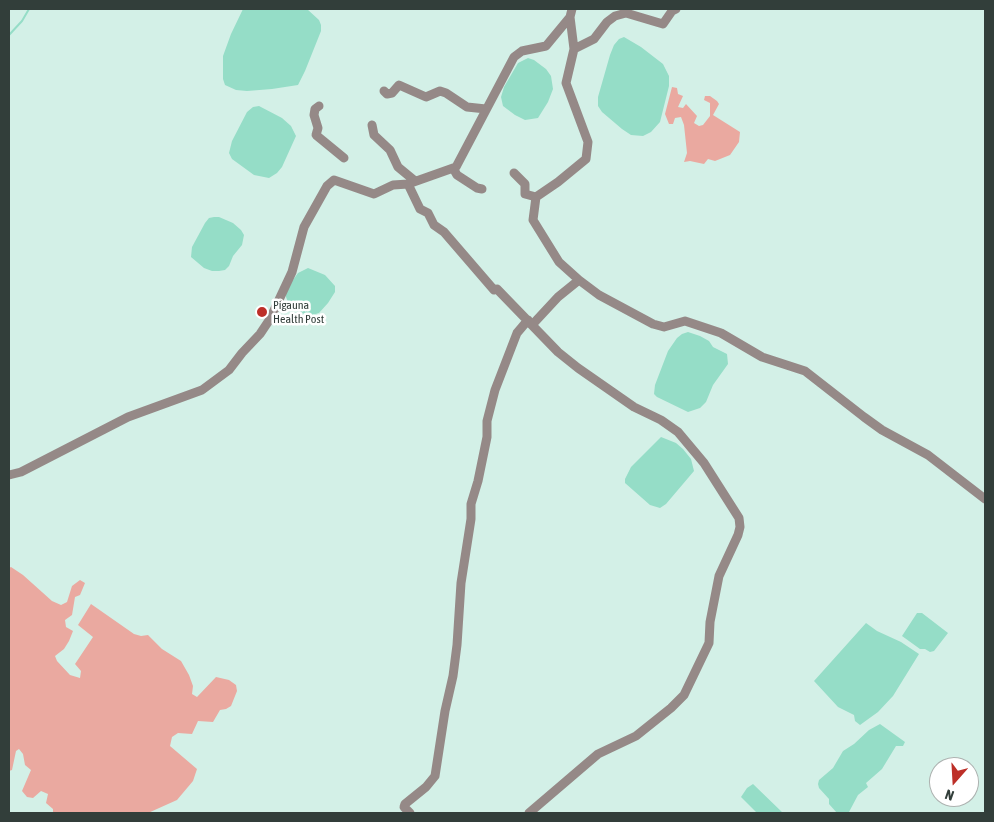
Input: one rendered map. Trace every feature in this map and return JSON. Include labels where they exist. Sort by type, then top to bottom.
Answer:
[{"type":"street","points":[[574,49],[594,39],[607,22],[615,16],[626,13],[663,24],[672,11],[676,9]]},
{"type":"street","points":[[571,13],[574,49],[566,83],[588,142],[586,158],[558,182],[536,197],[533,209],[535,226],[559,262],[598,295],[653,324],[664,326],[685,321],[721,333],[762,357],[804,371],[882,430],[928,455],[985,499]]},
{"type":"street","points":[[9,475],[22,472],[128,418],[202,390],[229,370],[270,320],[292,272],[304,228],[327,186],[334,180],[374,194],[393,186],[412,182],[453,168],[462,159],[467,144],[514,57],[522,51],[546,46],[571,13]]},
{"type":"street","points":[[384,92],[387,94],[392,93],[400,85],[426,97],[440,91],[467,107],[486,109]]},
{"type":"street","points":[[319,106],[314,115],[318,128],[316,136],[344,158]]},
{"type":"street","points":[[372,125],[374,135],[390,150],[398,167],[412,182],[420,209],[428,213],[434,225],[444,232],[494,290],[497,289],[558,352],[578,368],[634,407],[661,420],[678,432],[694,449],[715,478],[739,518],[740,527],[738,535],[719,576],[710,622],[709,643],[684,694],[671,708],[636,736],[626,739],[598,754],[529,813]]},
{"type":"street","points":[[453,168],[457,175],[477,188],[482,189]]},
{"type":"street","points":[[514,173],[525,184],[526,194],[536,197]]},
{"type":"street","points":[[410,813],[404,807],[405,804],[426,787],[435,776],[445,711],[453,676],[461,583],[471,519],[471,504],[487,437],[487,421],[494,390],[517,333],[579,280]]},
{"type":"shaded area","points":[[243,9],[307,9],[319,20],[321,31],[298,85],[247,91],[236,90],[225,85],[223,79],[223,56]]},
{"type":"shaded area","points":[[624,37],[663,64],[669,76],[669,86],[660,122],[651,132],[643,136],[631,135],[622,129],[602,112],[598,106],[598,97],[610,55],[614,45],[619,39]]},
{"type":"shaded area","points":[[528,58],[546,69],[551,76],[553,89],[548,102],[538,118],[525,120],[503,106],[501,97],[504,87],[518,63]]},
{"type":"shaded area","points":[[672,87],[677,88],[678,94],[683,96],[678,107],[683,108],[686,104],[697,116],[694,123],[699,126],[703,125],[710,116],[710,103],[704,100],[705,96],[710,96],[717,101],[719,104],[713,115],[740,132],[739,142],[730,155],[715,161],[708,159],[704,164],[690,161],[684,162],[687,153],[684,125],[681,117],[675,118],[673,124],[669,124],[665,114]]},
{"type":"shaded area","points":[[259,106],[282,118],[291,126],[296,136],[282,167],[269,178],[254,175],[232,159],[229,153],[232,141],[247,112],[253,107]]},
{"type":"shaded area","points":[[219,217],[233,223],[244,235],[242,245],[233,256],[229,266],[225,270],[219,271],[204,268],[191,257],[192,247],[205,223],[209,218]]},
{"type":"shaded area","points":[[308,268],[325,275],[335,286],[335,292],[328,303],[319,313],[309,316],[288,302],[286,297],[290,284],[298,273]]},
{"type":"shaded area","points":[[688,332],[709,341],[713,347],[727,354],[728,364],[713,385],[706,402],[700,408],[688,412],[654,394],[655,385],[668,351],[677,338]]},
{"type":"shaded area","points":[[661,437],[676,443],[683,449],[691,459],[694,471],[666,504],[660,508],[650,505],[625,483],[625,479],[631,467]]},
{"type":"shaded area","points":[[11,567],[23,575],[52,601],[61,605],[67,602],[72,586],[80,580],[85,583],[80,595],[75,597],[72,615],[65,620],[66,627],[73,631],[69,641],[64,649],[55,656],[57,661],[70,675],[80,678],[81,671],[75,664],[93,637],[78,625],[91,604],[134,634],[148,635],[162,649],[181,661],[193,686],[192,694],[197,697],[216,677],[229,680],[236,685],[237,691],[231,706],[220,710],[213,722],[198,721],[192,734],[178,733],[172,737],[170,746],[197,769],[193,781],[177,800],[148,813],[53,813],[53,809],[46,803],[48,794],[41,791],[33,798],[27,797],[22,791],[31,770],[25,765],[23,754],[19,749],[16,751],[12,770],[9,771],[9,568]]},
{"type":"shaded area","points":[[917,613],[922,613],[948,633],[934,651],[930,652],[920,649],[902,636]]},
{"type":"shaded area","points":[[866,623],[919,654],[893,696],[878,712],[860,725],[855,721],[854,715],[838,707],[814,681]]},
{"type":"shaded area","points":[[880,724],[905,742],[903,746],[896,746],[882,769],[866,783],[868,787],[858,795],[849,812],[837,813],[829,804],[829,799],[819,788],[819,780],[833,768],[843,751],[869,730]]},
{"type":"shaded area","points":[[753,784],[783,813],[757,813],[741,797],[747,788]]},
{"type":"waterway","points":[[9,35],[22,21],[29,9]]},
{"type":"place","name":"Pigauna Health Post","points":[[262,312]]}]
